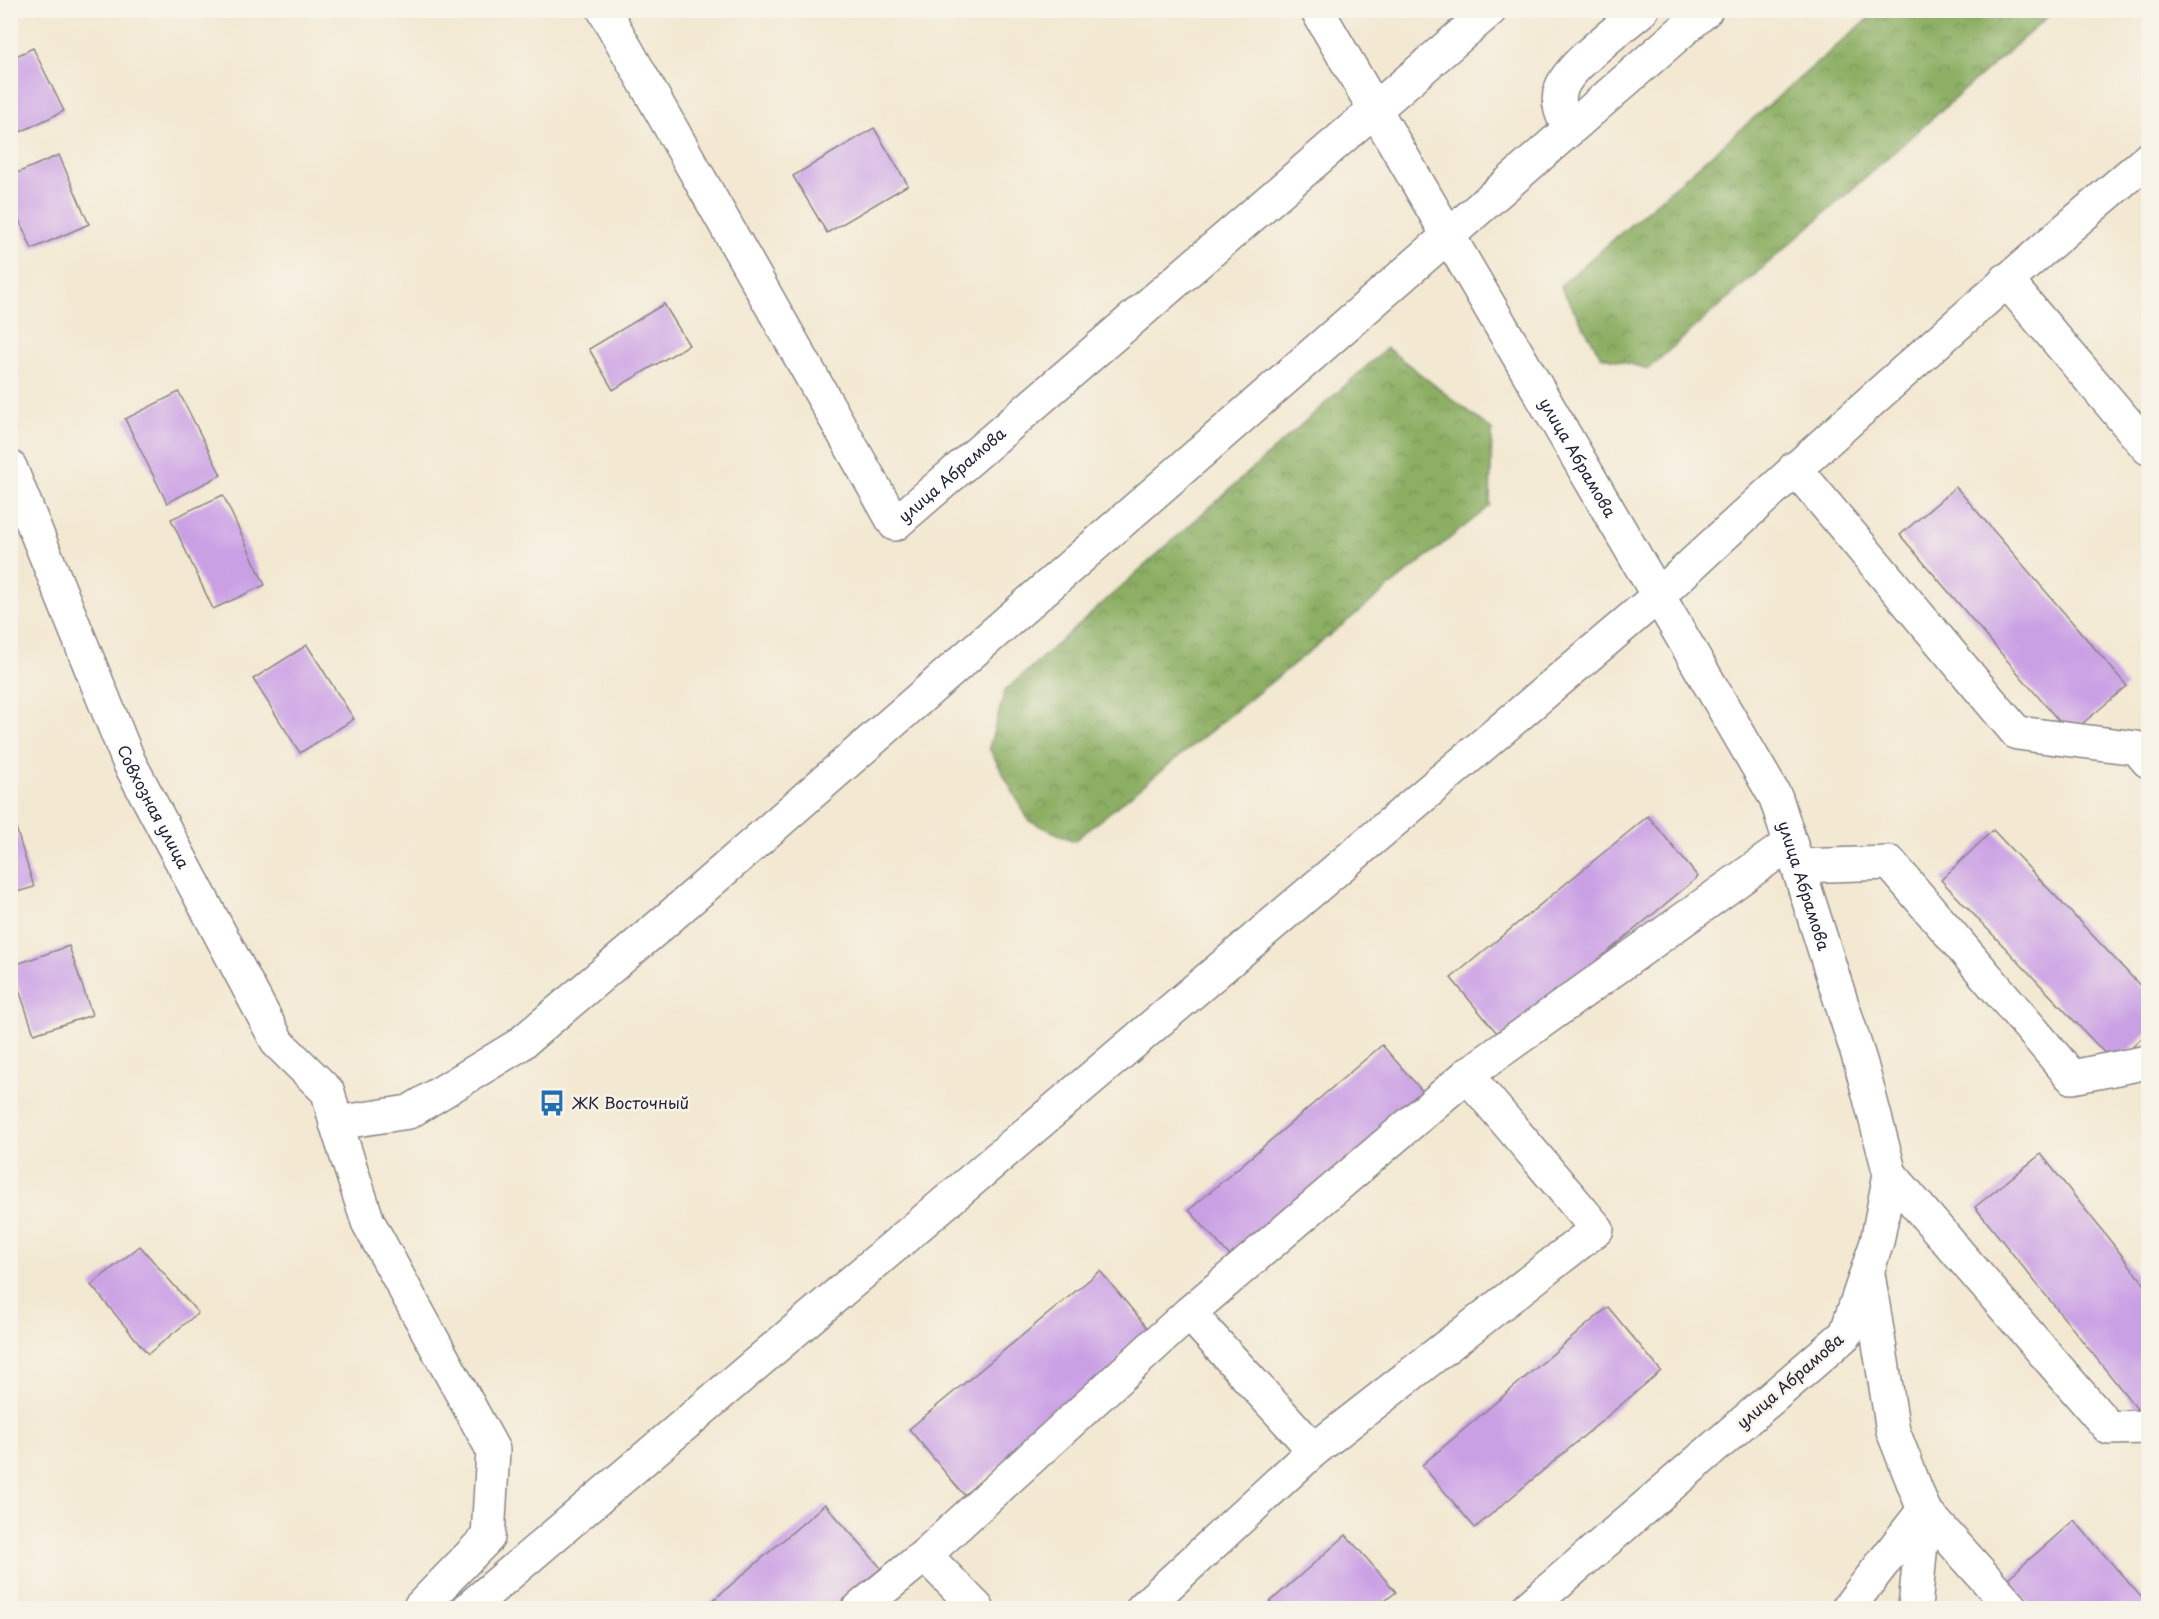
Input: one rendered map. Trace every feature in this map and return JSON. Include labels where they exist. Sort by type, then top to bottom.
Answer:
[{"type":"street","name":"улица Абрамова","points":[[604,10],[895,524],[1375,111]]},
{"type":"street","name":"улица Абрамова","points":[[1317,10],[1776,798],[1861,1064],[1890,1174],[1877,1242],[1846,1334],[1528,1608]]},
{"type":"street","points":[[1375,111],[1490,10]]},
{"type":"street","points":[[1569,129],[1560,110],[1561,89],[1575,67],[1642,10]]},
{"type":"street","points":[[336,1123],[409,1112],[519,1045],[672,915],[1706,10]]},
{"type":"street","points":[[469,1608],[1658,596],[1795,468],[2006,280],[2148,159]]},
{"type":"street","points":[[2006,280],[2148,448]]},
{"type":"street","name":"Совхозная улица","points":[[10,468],[129,762],[278,1043],[328,1092],[368,1222],[493,1450],[488,1537],[419,1608]]},
{"type":"street","points":[[1795,468],[2017,733],[2137,748],[2148,760]]},
{"type":"street","points":[[860,1608],[925,1555],[1189,1313],[1467,1075],[1794,855],[1890,863],[2072,1077],[2148,1062]]},
{"type":"street","points":[[1143,1608],[1314,1450],[1597,1229],[1467,1075]]},
{"type":"street","points":[[1890,1174],[2109,1428],[2148,1427]]},
{"type":"street","points":[[1868,1269],[1893,1431],[1924,1510],[2013,1608]]},
{"type":"street","points":[[1189,1313],[1314,1450]]},
{"type":"street","points":[[1848,1608],[1924,1510]]},
{"type":"street","points":[[1915,1608],[1924,1510]]},
{"type":"street","points":[[925,1555],[977,1608]]},
{"type":"green space","points":[[1877,11],[2054,11],[1648,369],[1601,356],[1560,286]]},
{"type":"green space","points":[[1387,348],[1492,430],[1490,506],[1074,841],[1029,821],[989,748],[1005,691]]},
{"type":"building","points":[[33,48],[64,111],[10,137],[10,59]]},
{"type":"building","points":[[874,128],[908,185],[827,233],[793,176]]},
{"type":"building","points":[[59,155],[89,224],[32,249],[10,199],[10,176]]},
{"type":"building","points":[[664,304],[689,345],[613,390],[589,349]]},
{"type":"building","points":[[179,392],[221,475],[167,503],[125,419]]},
{"type":"building","points":[[1956,487],[2127,686],[2070,734],[1900,535]]},
{"type":"building","points":[[223,495],[265,585],[213,609],[171,519]]},
{"type":"building","points":[[307,645],[354,719],[300,753],[253,679]]},
{"type":"building","points":[[1648,816],[1698,877],[1502,1039],[1451,978]]},
{"type":"building","points":[[10,818],[13,818],[34,887],[10,894]]},
{"type":"building","points":[[1993,830],[2148,994],[2148,1032],[2115,1064],[1941,880]]},
{"type":"building","points":[[69,946],[92,1015],[34,1034],[11,966]]},
{"type":"building","points":[[1382,1045],[1430,1100],[1238,1265],[1189,1210]]},
{"type":"building","points":[[2041,1154],[2148,1288],[2148,1408],[2141,1414],[1975,1207]]},
{"type":"building","points":[[140,1246],[198,1313],[148,1354],[91,1285]]},
{"type":"building","points":[[1100,1271],[1155,1337],[964,1495],[909,1429]]},
{"type":"building","points":[[1608,1307],[1661,1371],[1475,1528],[1422,1465]]},
{"type":"building","points":[[825,1504],[881,1568],[834,1608],[704,1608]]},
{"type":"building","points":[[2074,1520],[2148,1605],[2148,1608],[2033,1608],[2007,1579]]},
{"type":"building","points":[[1346,1535],[1396,1592],[1376,1608],[1263,1608]]},
{"type":"place","name":"ЖК Восточный","points":[[552,1103]]}]
